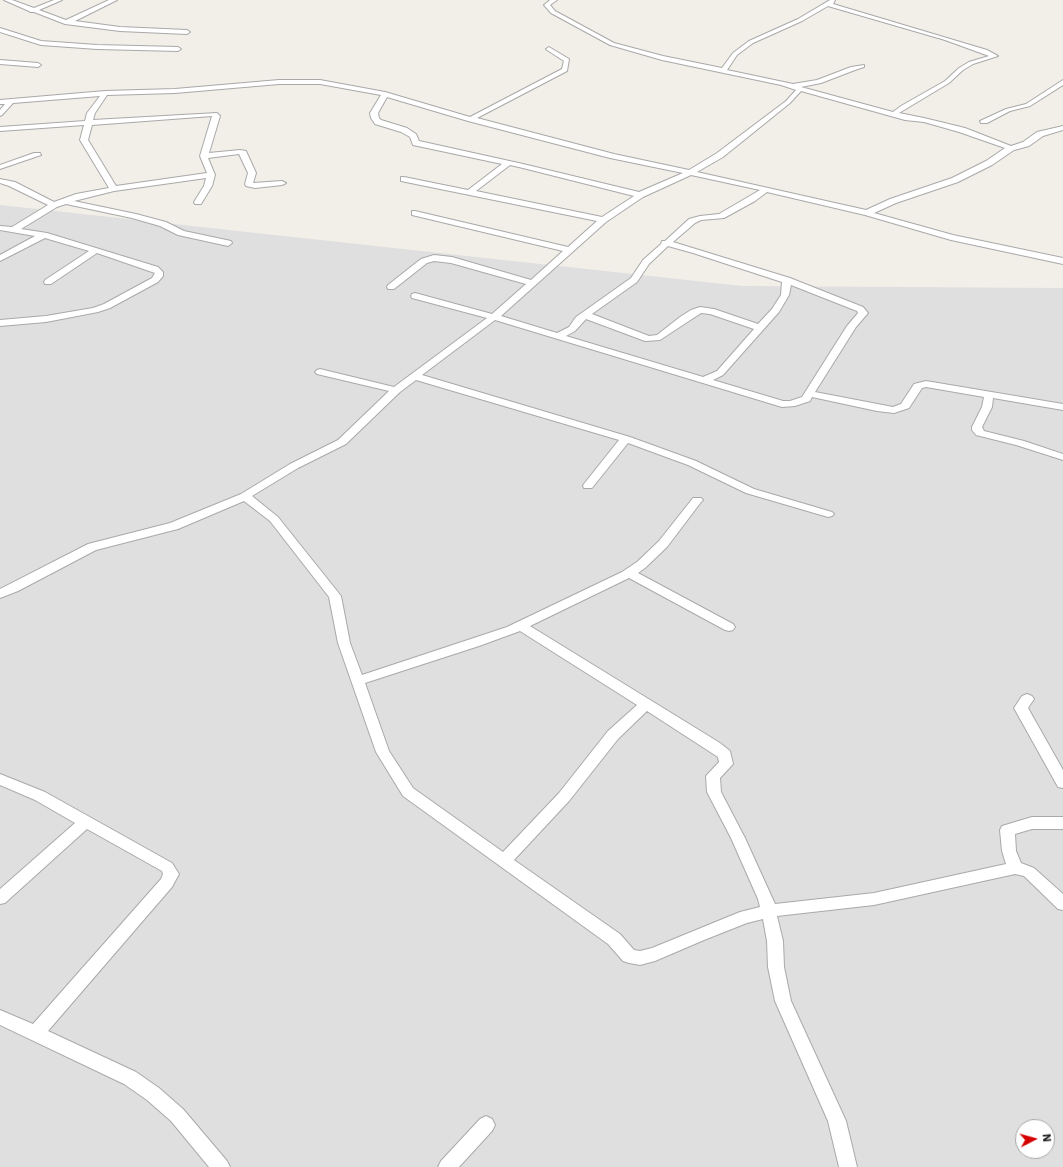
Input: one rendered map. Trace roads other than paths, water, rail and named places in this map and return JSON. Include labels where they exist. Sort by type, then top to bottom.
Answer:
[{"type":"street","points":[[0,5],[7,2],[7,0],[73,24],[120,29],[187,32]]},
{"type":"street","points":[[32,10],[59,0]]},
{"type":"street","points":[[65,22],[71,21],[114,0]]},
{"type":"street","points":[[554,0],[547,5],[553,12],[612,44],[662,58],[797,87],[894,114],[924,120],[962,130],[1011,148]]},
{"type":"street","points":[[723,71],[735,54],[751,42],[800,20],[834,0]]},
{"type":"street","points":[[827,4],[947,39],[985,51],[995,56],[961,69],[947,82],[902,107],[894,114]]},
{"type":"street","points":[[0,30],[42,43],[97,47],[178,48]]},
{"type":"street","points":[[471,119],[565,70],[567,60],[549,49]]},
{"type":"street","points":[[0,62],[38,65]]},
{"type":"street","points":[[0,594],[92,547],[174,526],[208,513],[244,496],[294,466],[342,442],[396,390],[494,317],[603,220],[640,195],[690,173],[720,155],[788,102],[797,87],[819,82],[853,68],[862,66]]},
{"type":"street","points":[[0,102],[105,93],[175,91],[278,82],[320,82],[385,94],[471,119],[613,156],[766,188],[867,213],[951,237],[1063,260]]},
{"type":"street","points":[[984,120],[1008,110],[1028,105],[1063,82]]},
{"type":"street","points":[[105,93],[91,113],[84,140],[114,189]]},
{"type":"street","points":[[385,94],[374,113],[378,122],[404,130],[412,136],[416,143],[508,163],[640,195]]},
{"type":"street","points":[[0,114],[10,102]]},
{"type":"street","points":[[0,129],[214,114],[216,116],[204,156],[211,175],[208,186],[198,202]]},
{"type":"street","points":[[867,213],[893,201],[955,180],[989,164],[1011,148],[1026,144],[1040,134],[1063,128]]},
{"type":"street","points":[[204,156],[243,152],[252,173],[249,184],[255,186],[282,184]]},
{"type":"street","points":[[0,167],[37,155]]},
{"type":"street","points":[[470,192],[508,163]]},
{"type":"street","points":[[14,230],[54,205],[79,196],[114,189],[211,175]]},
{"type":"street","points":[[404,179],[603,220]]},
{"type":"street","points":[[0,181],[12,184],[54,205]]},
{"type":"street","points":[[0,189],[12,184]]},
{"type":"street","points":[[558,336],[572,329],[578,319],[624,289],[634,280],[646,262],[665,243],[692,221],[700,218],[721,216],[752,199],[766,188]]},
{"type":"street","points":[[65,201],[133,216],[163,224],[181,233],[228,243]]},
{"type":"street","points":[[415,213],[570,250]]},
{"type":"street","points":[[0,228],[44,235],[96,250],[155,269],[159,272],[155,280],[107,306],[95,310],[46,319],[0,323]]},
{"type":"street","points":[[0,258],[44,235]]},
{"type":"street","points":[[415,296],[494,317],[782,404],[799,402],[806,399],[852,326],[863,312],[814,290],[787,280],[748,269],[696,251],[665,243]]},
{"type":"street","points":[[48,282],[96,250]]},
{"type":"street","points":[[391,286],[424,261],[434,258],[452,260],[532,283]]},
{"type":"street","points":[[703,381],[720,373],[776,310],[785,295],[787,280]]},
{"type":"street","points":[[585,315],[648,339],[660,337],[683,319],[700,310],[711,311],[760,328]]},
{"type":"street","points":[[320,372],[396,390]]},
{"type":"street","points":[[414,376],[626,439],[692,463],[750,491],[828,514]]},
{"type":"street","points":[[810,394],[877,408],[894,410],[905,406],[918,386],[921,384],[1063,407]]},
{"type":"street","points":[[989,395],[986,407],[977,427],[977,430],[980,433],[1020,443],[1063,457]]},
{"type":"street","points":[[588,486],[626,439]]},
{"type":"street","points":[[244,496],[274,519],[335,596],[344,643],[384,752],[408,792],[614,939],[629,956],[640,958],[655,954],[698,935],[745,917],[768,912],[874,899],[1015,868],[1029,872],[1063,904]]},
{"type":"street","points":[[358,681],[475,643],[521,626],[629,573],[641,565],[663,544],[697,500]]},
{"type":"street","points":[[629,573],[729,627]]},
{"type":"street","points":[[521,626],[715,747],[725,755],[726,764],[713,776],[714,792],[738,838],[766,900],[775,941],[776,967],[783,1001],[837,1121],[848,1167]]},
{"type":"street","points":[[1027,699],[1021,708],[1063,783]]},
{"type":"street","points":[[504,861],[564,797],[613,735],[646,704]]},
{"type":"street","points":[[0,779],[40,796],[168,867],[170,874],[167,883],[36,1033]]},
{"type":"street","points":[[0,898],[86,822]]},
{"type":"street","points":[[1015,868],[1009,850],[1007,830],[1032,824],[1063,823]]},
{"type":"street","points":[[0,1017],[130,1078],[153,1094],[177,1115],[221,1167]]},
{"type":"street","points":[[447,1167],[486,1125]]}]
